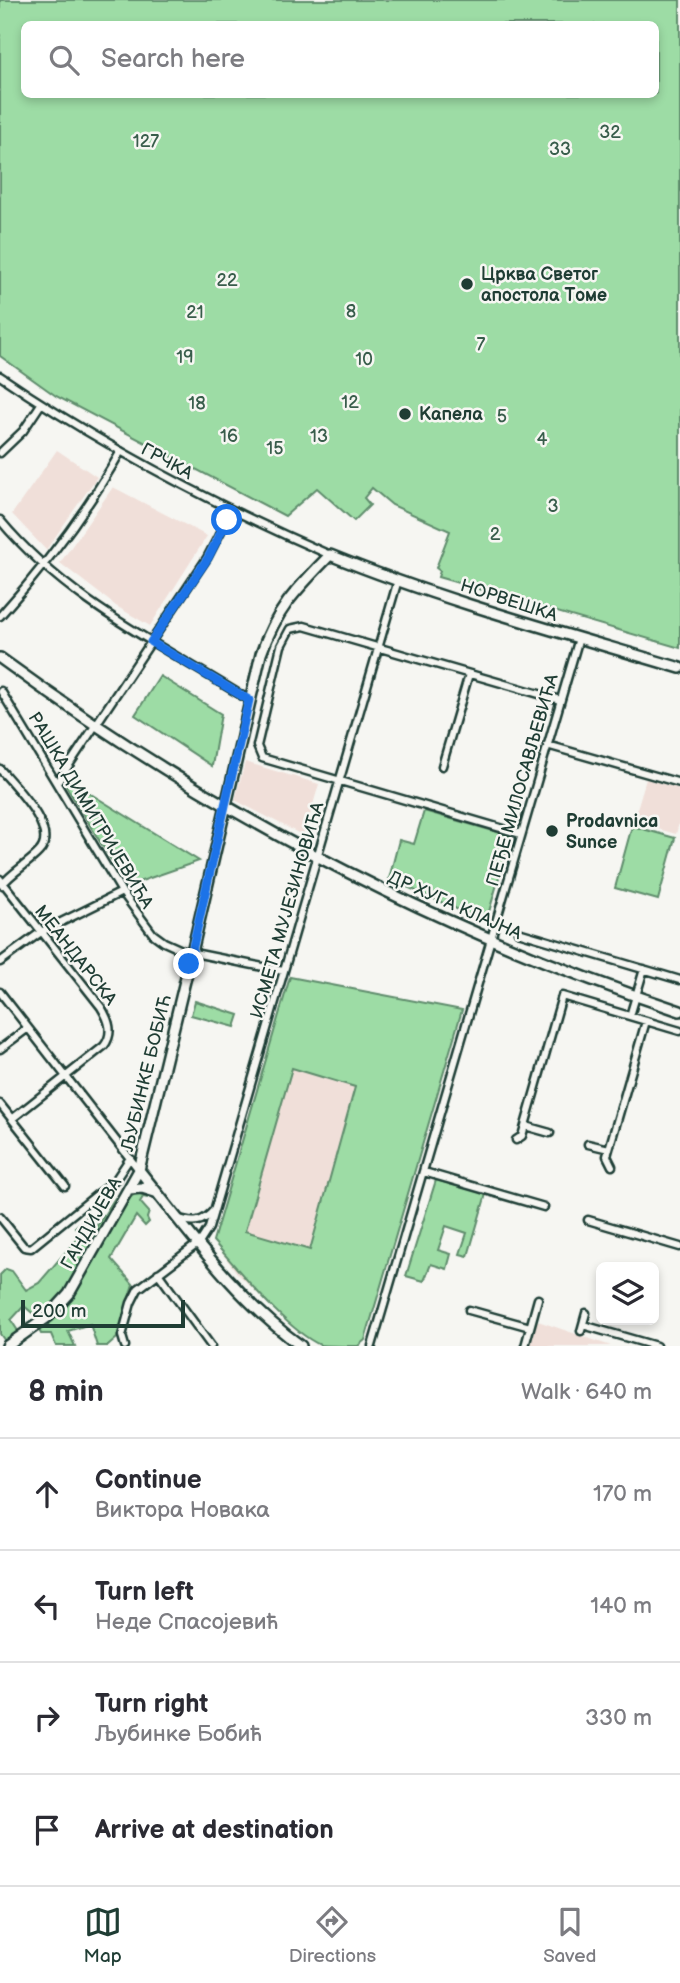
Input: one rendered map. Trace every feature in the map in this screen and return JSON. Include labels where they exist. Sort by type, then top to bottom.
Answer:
[{"type":"main road","name":"НОРВЕШКА","points":[[330,555],[398,580],[680,668]]},
{"type":"main road","name":"ЉУБИНКЕ БОБИЋ","points":[[139,1170],[261,654],[276,617],[291,596],[330,555]]},
{"type":"main road","name":"ДР ХУГА КЛАЈНА","points":[[0,658],[96,726],[226,807],[317,857],[490,940],[680,1012]]},
{"type":"main road","name":"ГАНДИЈЕВА","points":[[3,1345],[48,1316],[67,1297],[139,1170]]},
{"type":"main road","points":[[139,1170],[239,1292],[301,1346]]},
{"type":"main road","points":[[129,1189],[142,1188],[157,1193]]},
{"type":"street","name":"ГРЧКА","points":[[0,376],[41,404],[160,474],[330,555]]},
{"type":"street","points":[[0,453],[23,431],[41,404]]},
{"type":"street","points":[[0,616],[44,566],[121,451]]},
{"type":"street","points":[[57,783],[208,558],[232,510]]},
{"type":"street","points":[[0,520],[44,566],[87,601],[249,700]]},
{"type":"street","name":"ИСМЕТА МУЈЕЗИНОВИЋА","points":[[197,1244],[206,1234],[215,1209],[398,580]]},
{"type":"street","points":[[521,834],[259,755],[257,746],[281,646],[287,632],[300,625],[560,700]]},
{"type":"street","name":"ПЕЂЕ МИЛОСАВЉЕВИЋА","points":[[372,1346],[579,638]]},
{"type":"street","points":[[442,766],[469,674]]},
{"type":"street","name":"РАШКА ДИМИТРИЈЕВИЋА","points":[[1,691],[122,892],[153,934],[163,942],[192,952],[283,971]]},
{"type":"street","points":[[547,745],[680,783]]},
{"type":"street","points":[[0,769],[41,821],[45,833],[43,847],[38,853],[1,883]]},
{"type":"street","name":"МЕАНДАРСКА","points":[[1,883],[101,1007],[110,1030],[104,1046],[12,1119]]},
{"type":"street","points":[[0,962],[41,932],[122,892]]},
{"type":"street","points":[[518,932],[680,980]]},
{"type":"street","points":[[631,1016],[644,969]]},
{"type":"street","points":[[0,992],[139,1170]]},
{"type":"street","points":[[516,1140],[522,1136],[562,996],[680,1031]]},
{"type":"street","points":[[612,1166],[607,1156],[646,1021]]},
{"type":"street","points":[[0,1049],[28,1027]]},
{"type":"street","points":[[0,1104],[65,1186]]},
{"type":"street","points":[[525,1126],[550,1133]]},
{"type":"street","points":[[588,1143],[609,1150]]},
{"type":"street","points":[[0,1217],[23,1247],[33,1246],[116,1179],[130,1158]]},
{"type":"street","points":[[424,1172],[544,1207]]},
{"type":"street","points":[[177,1218],[198,1222],[215,1209]]},
{"type":"street","points":[[588,1220],[680,1247]]},
{"type":"street","points":[[125,1346],[122,1336],[132,1299],[142,1284],[197,1244]]},
{"type":"street","points":[[158,1273],[211,1346]]},
{"type":"street","points":[[524,1346],[538,1299]]},
{"type":"street","points":[[469,1310],[530,1327]]},
{"type":"street","points":[[586,1313],[582,1328],[656,1346]]},
{"type":"shaded area","points":[[57,450],[97,477],[46,550],[12,514]]},
{"type":"shaded area","points":[[113,487],[207,536],[150,626],[116,606],[60,563]]},
{"type":"shaded area","points":[[245,762],[319,784],[304,836],[235,800]]},
{"type":"shaded area","points":[[646,779],[680,789],[680,819],[676,834],[633,822]]},
{"type":"shaded area","points":[[290,977],[462,1010],[365,1340],[358,1346],[322,1346],[312,1340],[284,1319],[237,1273],[213,1241]]},
{"type":"shaded area","points":[[535,1320],[611,1346],[528,1346]]},
{"type":"green space","points":[[0,0],[680,0],[680,648],[438,577],[440,571],[436,568],[450,531],[392,505],[372,488],[364,498],[370,505],[354,521],[317,488],[285,516],[56,396],[0,356]]},
{"type":"green space","points":[[160,676],[221,714],[212,766],[135,715]]},
{"type":"green space","points":[[65,778],[199,861],[127,886],[63,781]]},
{"type":"green space","points":[[424,811],[511,836],[486,922],[389,879],[399,840],[414,844]]},
{"type":"green space","points":[[632,826],[675,838],[658,900],[615,888]]},
{"type":"green space","points":[[290,977],[462,1010],[365,1340],[358,1346],[328,1346],[320,1345],[306,1337],[277,1313],[213,1241]],"holes":[[[292,1068],[355,1087],[310,1250],[245,1231]]]},
{"type":"green space","points":[[195,1001],[239,1015],[235,1027],[191,1015]]},
{"type":"green space","points":[[436,1180],[486,1194],[468,1256],[460,1254],[467,1233],[446,1226],[438,1250],[451,1254],[447,1269],[431,1264],[424,1281],[406,1276]]},
{"type":"green space","points":[[137,1192],[148,1198],[143,1197],[140,1202],[149,1212],[149,1222],[145,1226],[136,1216],[111,1259],[133,1284],[117,1338],[108,1346],[97,1346],[90,1324],[68,1331],[75,1346],[56,1346],[51,1334],[41,1334],[39,1330],[73,1297],[111,1224]]},
{"type":"green space","points":[[115,1198],[119,1199],[72,1282],[59,1298],[37,1317],[24,1306],[11,1320],[20,1334],[5,1341],[0,1334],[0,1275],[6,1269],[12,1271],[26,1290],[39,1283],[81,1234],[75,1227],[88,1216],[97,1226]]},
{"type":"place","name":"Црква Светог апостола Томе","points":[[467,284]]},
{"type":"place","name":"Капела","points":[[405,414]]},
{"type":"place","name":"Prodavnica Sunce","points":[[552,831]]},
{"type":"route","points":[[189,964],[249,700],[151,642],[208,558],[227,520]]},
{"type":"park label","name":"32","points":[[610,132]]},
{"type":"park label","name":"127","points":[[146,141]]},
{"type":"park label","name":"33","points":[[560,149]]},
{"type":"park label","name":"22","points":[[227,280]]},
{"type":"park label","name":"8","points":[[351,311]]},
{"type":"park label","name":"21","points":[[195,312]]},
{"type":"park label","name":"7","points":[[481,344]]},
{"type":"park label","name":"19","points":[[185,357]]},
{"type":"park label","name":"10","points":[[364,359]]},
{"type":"park label","name":"12","points":[[350,402]]},
{"type":"park label","name":"18","points":[[197,403]]},
{"type":"park label","name":"5","points":[[502,416]]},
{"type":"park label","name":"16","points":[[229,436]]},
{"type":"park label","name":"13","points":[[319,436]]},
{"type":"park label","name":"4","points":[[542,439]]},
{"type":"park label","name":"15","points":[[275,448]]},
{"type":"park label","name":"3","points":[[553,506]]},
{"type":"park label","name":"2","points":[[495,534]]}]
